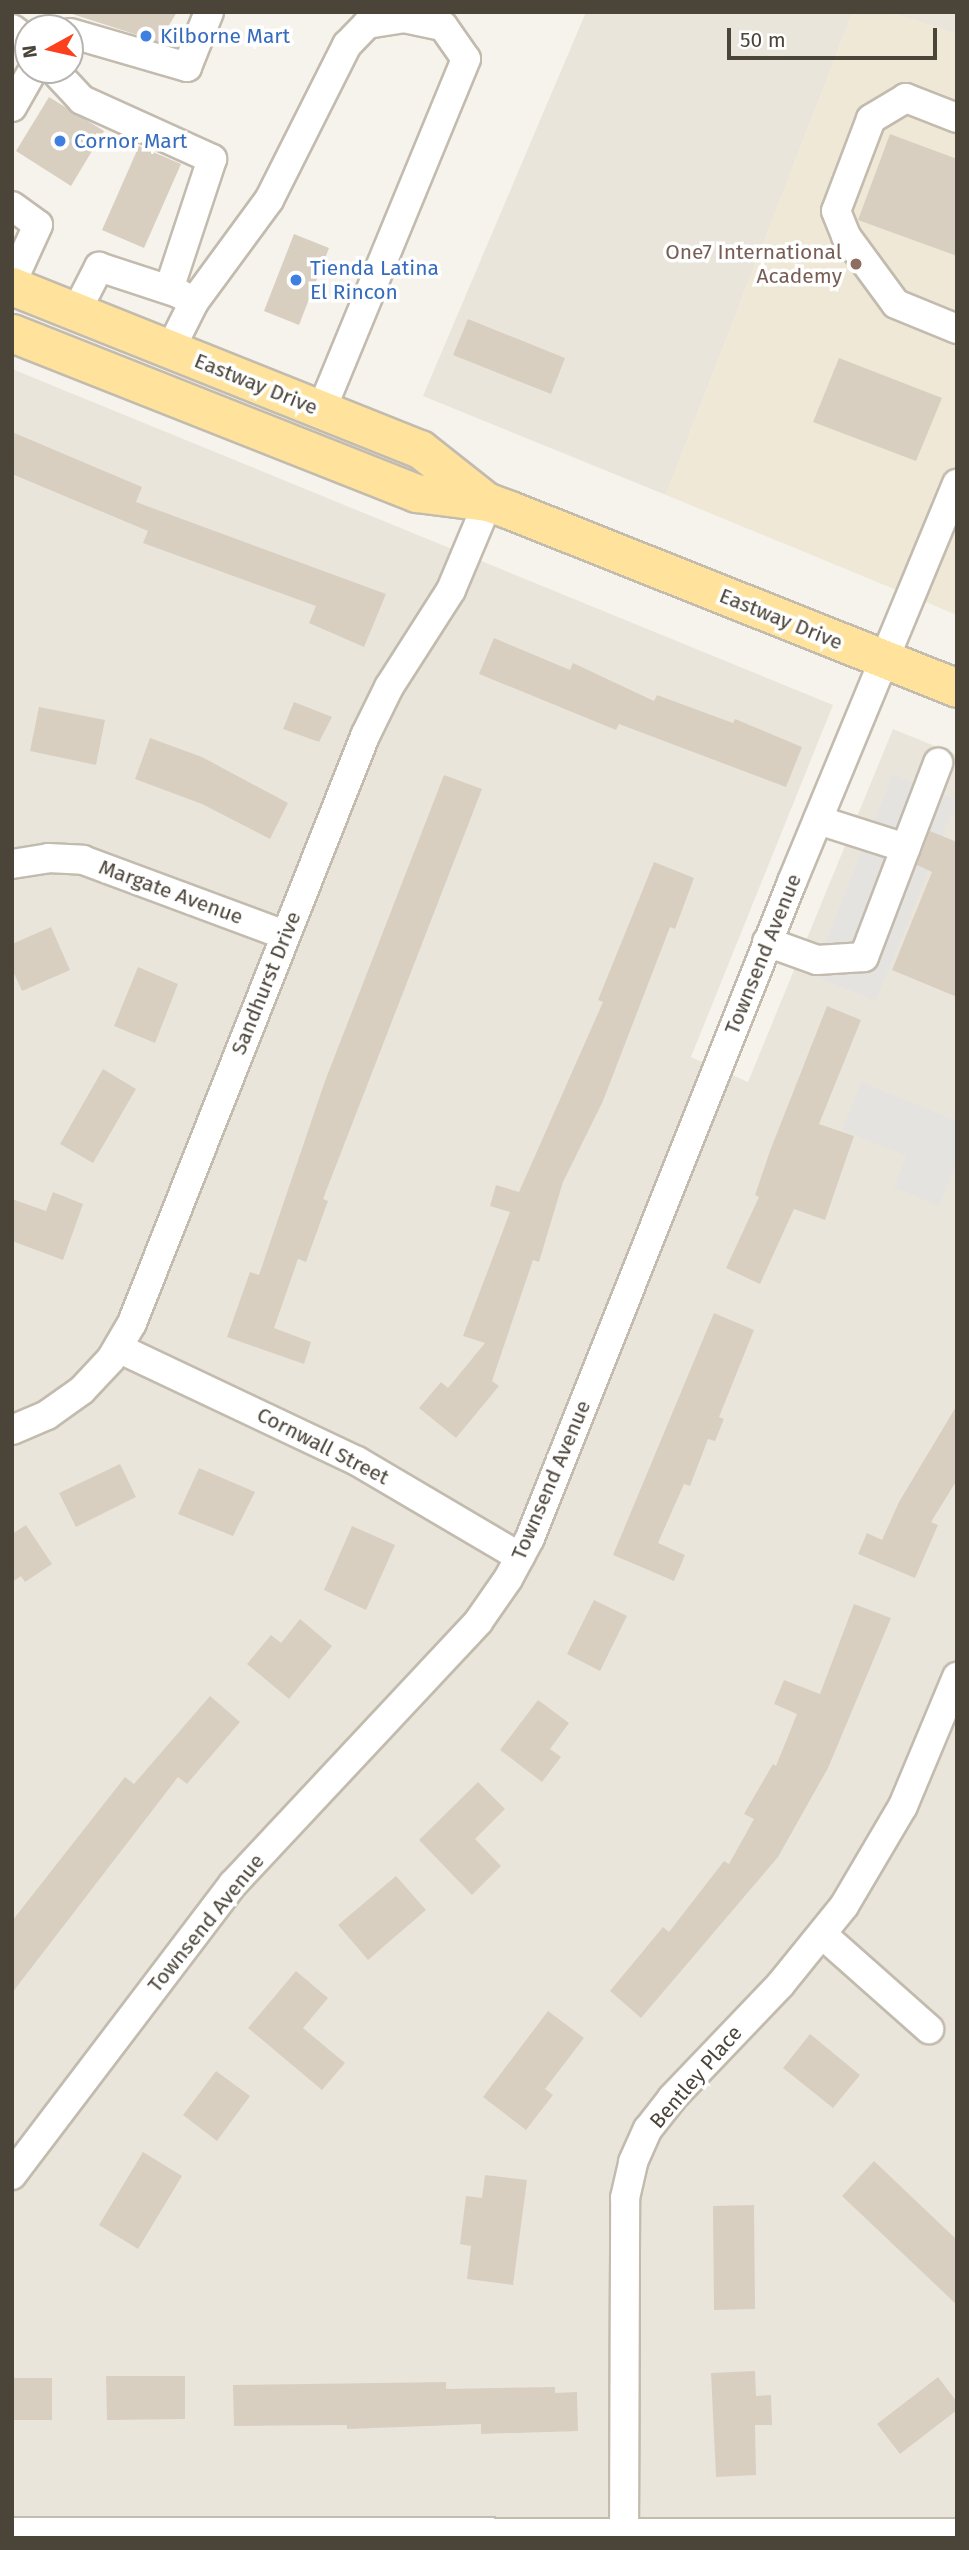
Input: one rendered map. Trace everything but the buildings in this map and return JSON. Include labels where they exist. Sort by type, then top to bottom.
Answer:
[{"type":"main road","name":"Eastway Drive","points":[[12,284],[420,449],[488,502]]},
{"type":"main road","name":"Eastway Drive","points":[[12,333],[416,493],[488,502],[957,688]]},
{"type":"street","points":[[84,37],[187,67],[209,12]]},
{"type":"street","points":[[170,349],[194,302],[269,200],[347,45],[367,24],[404,18],[443,26],[466,59],[321,410]]},
{"type":"street","points":[[12,107],[25,84]]},
{"type":"street","points":[[67,84],[82,100],[212,159],[169,289]]},
{"type":"street","points":[[957,118],[906,98],[871,119],[836,211],[846,236],[873,267],[896,304],[957,329]]},
{"type":"street","points":[[12,206],[38,225],[12,284]]},
{"type":"street","points":[[76,312],[99,267],[169,289],[194,302]]},
{"type":"street","name":"Townsend Avenue","points":[[12,2175],[233,1884],[478,1622],[520,1557],[768,942],[957,484]]},
{"type":"street","name":"Sandhurst Drive","points":[[12,1430],[66,1403],[118,1348],[132,1323],[365,736],[389,687],[452,590],[488,502]]},
{"type":"street","points":[[768,942],[817,960],[864,957],[938,763]]},
{"type":"street","points":[[818,820],[906,848]]},
{"type":"street","name":"Margate Avenue","points":[[12,864],[48,858],[83,860],[285,935]]},
{"type":"street","name":"Cornwall Street","points":[[118,1348],[357,1461],[520,1557]]},
{"type":"street","name":"Bentley Place","points":[[624,2535],[625,2198],[633,2162],[648,2129],[672,2098],[823,1935],[885,1840],[957,1677]]},
{"type":"street","points":[[823,1935],[929,2029]]},
{"type":"street","points":[[12,2532],[624,2535],[957,2533]]},
{"type":"shaded area","points":[[586,12],[853,12],[666,495],[423,396]]},
{"type":"shaded area","name":"One7 International Academy","points":[[853,12],[888,12],[957,34],[957,615],[666,495]]},
{"type":"shaded area","points":[[888,12],[957,12],[957,34]]},
{"type":"shaded area","points":[[12,369],[833,705],[691,1057],[748,1082],[893,729],[957,755],[957,2538],[12,2538]]},
{"type":"shaded area","points":[[893,774],[957,800],[876,1001],[812,975]]},
{"type":"shaded area","points":[[861,1082],[957,1121],[957,1163],[939,1206],[894,1187],[906,1156],[842,1130]]},
{"type":"place","name":"Kilborne Mart","points":[[146,36]]},
{"type":"place","name":"Cornor Mart","points":[[60,141]]},
{"type":"place","name":"One7 International Academy","points":[[856,264]]},
{"type":"place","name":"Tienda Latina El Rincon","points":[[296,280]]}]
